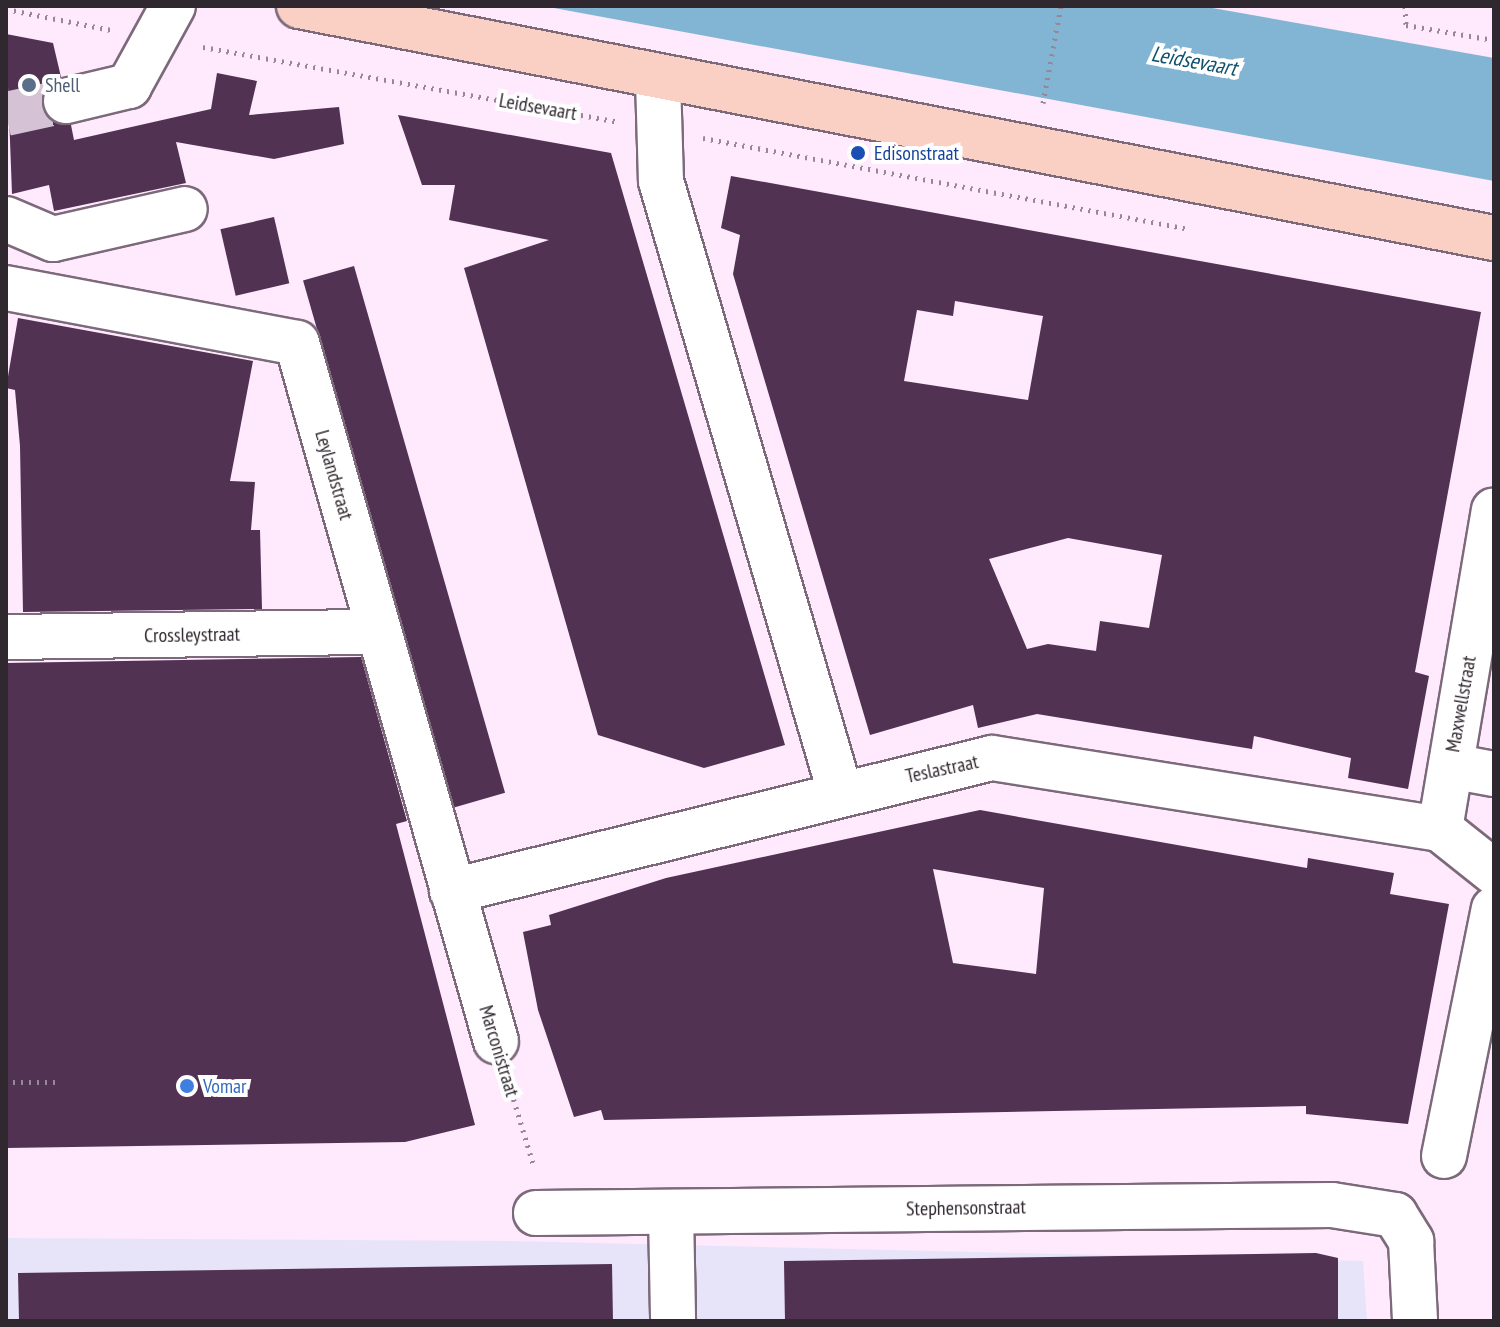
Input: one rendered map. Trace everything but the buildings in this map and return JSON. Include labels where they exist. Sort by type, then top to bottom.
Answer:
[{"type":"main road","points":[[299,6],[658,80],[1494,238]]},
{"type":"street","points":[[66,101],[129,86],[164,22]]},
{"type":"street","points":[[658,80],[655,128],[661,181],[840,792]]},
{"type":"street","points":[[6,219],[53,239],[185,209]]},
{"type":"street","name":"Leylandstraat","points":[[6,288],[297,343],[452,891]]},
{"type":"street","name":"Maxwellstraat","points":[[1440,829],[1494,511]]},
{"type":"street","name":"Crossleystraat","points":[[6,637],[378,632]]},
{"type":"street","name":"Teslastraat","points":[[452,891],[840,792],[992,758],[1440,829]]},
{"type":"street","points":[[1451,766],[1494,774]]},
{"type":"street","points":[[1440,829],[1494,872]]},
{"type":"street","name":"Marconistraat","points":[[452,891],[496,1041]]},
{"type":"street","points":[[1444,1156],[1494,909]]},
{"type":"street","name":"Stephensonstraat","points":[[536,1213],[1332,1205],[1395,1215],[1411,1241],[1415,1321]]},
{"type":"street","points":[[671,1212],[673,1321]]},
{"type":"path","points":[[1046,92],[1061,6]]},
{"type":"path","points":[[1405,6],[1406,25],[1494,40]]},
{"type":"path","name":"Leidsevaart","points":[[6,9],[164,22],[655,128],[1196,230]]},
{"type":"path","name":"Marconistraat","points":[[496,1041],[534,1169],[536,1213]]},
{"type":"path","points":[[13,1082],[58,1082]]},
{"type":"shaded area","points":[[6,1238],[510,1241],[1363,1261],[1367,1321],[6,1321]]},
{"type":"water","points":[[543,6],[1201,6],[1494,58],[1494,181]]},
{"type":"tunnel","points":[[6,114],[66,101]]},
{"type":"place","name":"Shell","points":[[29,85]]},
{"type":"place","name":"Edisonstraat","points":[[858,153]]},
{"type":"place","name":"Vomar","points":[[187,1086]]}]
